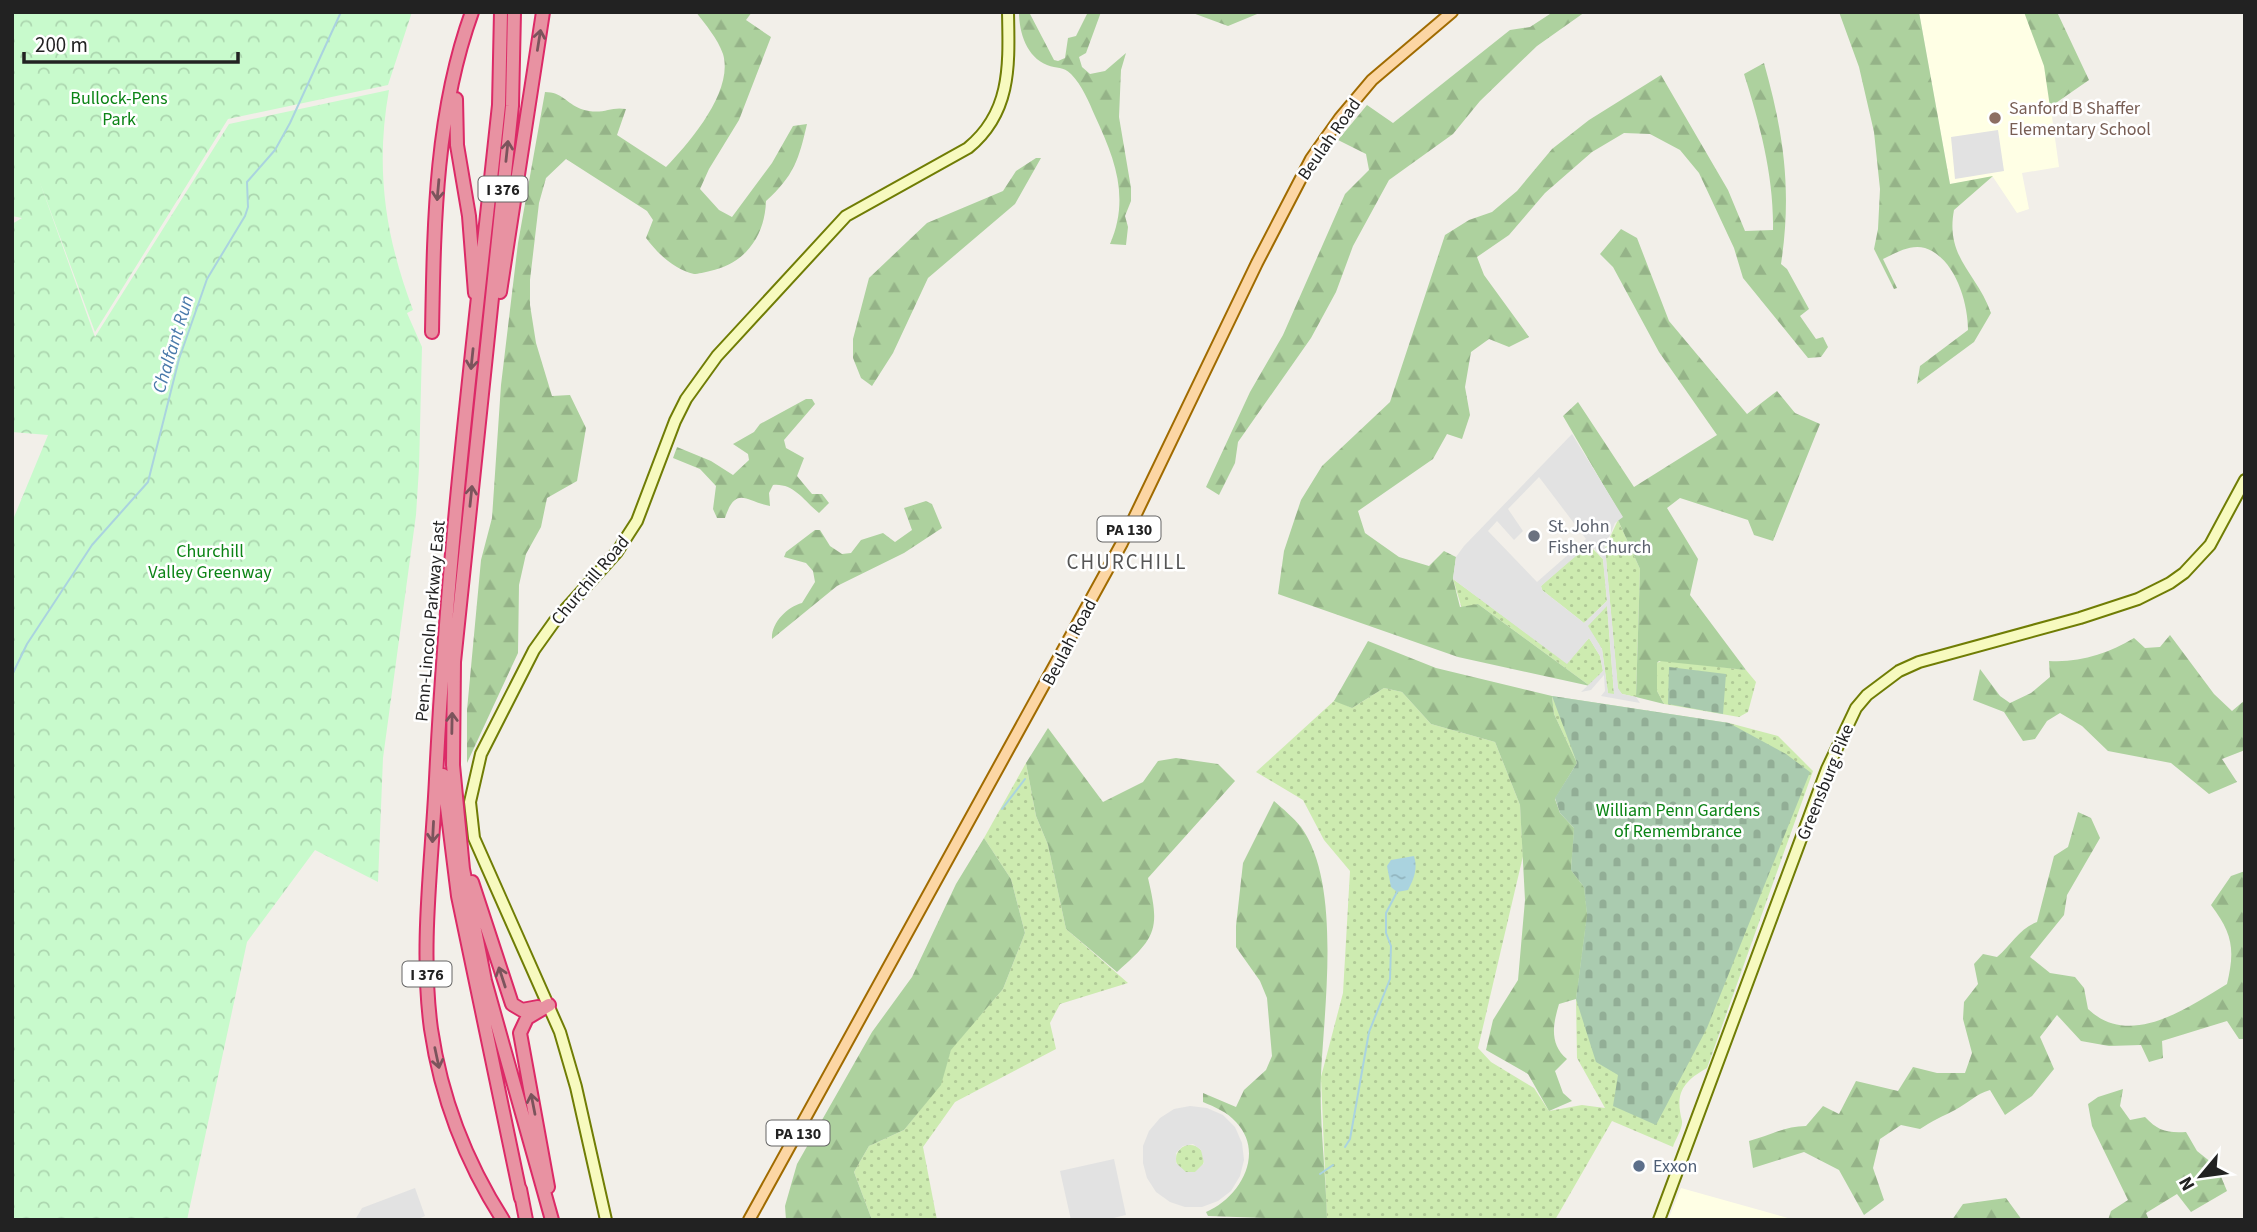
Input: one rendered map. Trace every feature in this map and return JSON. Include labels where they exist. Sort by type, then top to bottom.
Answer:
[{"type":"highway","points":[[432,332],[438,187],[447,113],[460,50],[472,12]]},
{"type":"highway","name":"Penn-Lincoln Parkway East","points":[[501,12],[499,105],[441,661],[426,959],[431,1027],[454,1123],[472,1166],[503,1220]]},
{"type":"highway","name":"Penn-Lincoln Parkway East","points":[[514,12],[512,106],[454,675],[453,765],[460,844],[485,981],[553,1220]]},
{"type":"highway","points":[[485,365],[501,285],[543,12]]},
{"type":"highway","points":[[460,50],[456,134],[469,216],[472,284],[478,303]]},
{"type":"highway","points":[[439,715],[446,818],[455,883],[526,1220]]},
{"type":"highway","points":[[460,844],[512,1004],[522,1010],[549,1005]]},
{"type":"highway","points":[[485,981],[521,1198]]},
{"type":"highway","points":[[549,1005],[524,1021],[520,1033],[553,1220]]},
{"type":"main road","name":"Beulah Road","points":[[750,1220],[1122,543],[1257,263],[1311,159],[1340,118],[1372,80],[1451,12]]},
{"type":"street","name":"Churchill Road","points":[[606,1220],[571,1066],[549,1005],[474,838],[471,793],[486,741],[543,636],[610,562],[631,531],[644,507],[686,399],[717,356],[846,216],[968,148],[992,121],[1007,87],[1009,12]]},
{"type":"street","name":"Greensburg Pike","points":[[1659,1220],[1827,769],[1856,708],[1883,681],[1919,662],[2080,618],[2138,599],[2170,583],[2184,573],[2210,545],[2245,480]]},
{"type":"shaded area","name":"Sanford B Shaffer Elementary School","points":[[1919,12],[2024,12],[2028,19],[2045,66],[2059,167],[2022,173],[2029,209],[2017,213],[1993,177],[1950,184]]},
{"type":"shaded area","points":[[1998,130],[2004,171],[1955,179],[1951,137]]},
{"type":"shaded area","points":[[1572,434],[1623,517],[1615,523],[1605,547],[1618,688],[1622,694],[1636,697],[1640,703],[1601,696],[1605,691],[1604,675],[1591,690],[1581,692],[1603,671],[1600,656],[1589,638],[1567,664],[1453,579],[1456,557]],"holes":[[[1539,477],[1586,539],[1537,582],[1488,531],[1497,521],[1514,540],[1523,531],[1508,509]],[[1590,544],[1603,559],[1607,601],[1584,623],[1542,590],[1541,586]],[[1607,606],[1614,694],[1608,693],[1602,649],[1588,626]]]},
{"type":"shaded area","points":[[1190,1106],[1207,1108],[1223,1115],[1235,1127],[1242,1143],[1244,1160],[1240,1176],[1231,1191],[1218,1201],[1202,1207],[1185,1207],[1170,1202],[1156,1192],[1147,1178],[1143,1163],[1143,1146],[1149,1131],[1160,1118],[1174,1109]],"holes":[[[1193,1144],[1201,1150],[1204,1163],[1195,1172],[1186,1172],[1176,1163],[1176,1153],[1183,1146]]]},
{"type":"shaded area","points":[[1114,1159],[1126,1215],[1105,1220],[1071,1220],[1060,1171]]},
{"type":"shaded area","points":[[415,1188],[425,1216],[416,1220],[355,1220],[362,1208]]},
{"type":"shaded area","points":[[1681,1188],[1795,1220],[1668,1220]]},
{"type":"green space","name":"Churchill Valley Greenway","points":[[12,12],[412,12],[388,85],[228,119],[95,332],[39,180],[95,337],[229,124],[389,90],[383,147],[385,202],[395,255],[413,310],[407,313],[422,347],[416,515],[383,758],[378,882],[315,850],[247,942],[187,1220],[12,1220],[12,522],[48,435],[12,432],[12,224],[22,218],[12,216]]},
{"type":"green space","points":[[696,12],[752,12],[746,20],[771,37],[739,120],[700,189],[719,210],[732,217],[772,163],[793,126],[807,124],[801,147],[789,175],[766,201],[762,226],[751,246],[733,262],[696,274],[673,265],[646,238],[653,220],[647,211],[566,159],[546,178],[539,203],[530,280],[530,305],[536,343],[552,396],[570,395],[586,428],[577,481],[547,498],[541,527],[526,554],[519,585],[518,653],[467,763],[467,710],[481,560],[492,518],[501,385],[518,243],[545,92],[556,94],[576,107],[589,111],[626,109],[617,135],[666,167],[708,115],[722,84],[725,68],[723,54],[715,37]]},
{"type":"green space","points":[[1019,12],[1029,12],[1054,60],[1058,61],[1065,58],[1068,38],[1076,36],[1088,12],[1101,12],[1086,53],[1079,57],[1082,67],[1090,74],[1105,71],[1126,53],[1121,70],[1119,117],[1131,188],[1131,201],[1125,216],[1128,227],[1126,245],[1110,244],[1119,211],[1117,179],[1109,148],[1090,105],[1071,74],[1040,61],[1029,50],[1023,36]]},
{"type":"green space","points":[[1190,12],[1262,12],[1228,26]]},
{"type":"green space","points":[[1553,12],[1585,12],[1537,46],[1480,101],[1453,134],[1389,180],[1353,246],[1336,292],[1311,338],[1238,442],[1235,463],[1219,495],[1206,487],[1250,392],[1283,335],[1345,194],[1369,170],[1366,154],[1338,140],[1367,105],[1393,123],[1510,30],[1530,27]]},
{"type":"green space","points":[[1839,12],[1919,12],[1950,184],[1993,176],[1954,210],[1952,227],[1958,253],[1991,313],[1974,342],[1917,384],[1920,366],[1968,330],[1966,307],[1952,271],[1935,253],[1914,247],[1883,259],[1897,288],[1894,289],[1874,249],[1880,189],[1874,132],[1859,67]]},
{"type":"green space","points":[[2024,12],[2057,12],[2089,80],[2050,107],[2044,66]]},
{"type":"green space","points":[[1764,63],[1777,114],[1784,163],[1786,212],[1781,264],[1787,269],[1809,309],[1800,316],[1816,339],[1823,337],[1828,347],[1821,357],[1808,358],[1743,278],[1734,248],[1699,173],[1680,150],[1650,134],[1624,133],[1592,152],[1545,193],[1509,235],[1477,257],[1484,275],[1529,337],[1509,347],[1489,339],[1471,352],[1465,387],[1470,415],[1462,439],[1447,434],[1433,459],[1358,511],[1365,533],[1399,557],[1429,566],[1444,551],[1456,557],[1453,579],[1460,607],[1478,604],[1590,686],[1458,657],[1278,594],[1284,551],[1301,500],[1322,466],[1390,402],[1445,235],[1469,220],[1492,212],[1517,191],[1552,149],[1589,120],[1661,75],[1728,190],[1745,231],[1773,230],[1765,151],[1744,74]]},
{"type":"green space","points":[[1036,158],[1041,158],[1015,204],[928,278],[893,353],[872,386],[861,378],[853,358],[853,339],[869,278],[927,223],[1003,191],[1016,171]]},
{"type":"green space","points":[[1621,229],[1637,238],[1669,321],[1747,414],[1777,391],[1795,413],[1820,424],[1773,541],[1754,535],[1748,520],[1680,498],[1667,508],[1698,559],[1690,595],[1746,670],[1659,661],[1657,691],[1664,704],[1636,697],[1640,569],[1618,520],[1622,517],[1563,416],[1578,402],[1634,487],[1717,435],[1659,352],[1613,267],[1600,254]]},
{"type":"green space","points":[[806,399],[812,399],[815,404],[784,440],[786,448],[804,458],[797,476],[812,494],[822,494],[829,503],[819,513],[793,490],[773,485],[769,493],[770,506],[738,498],[733,501],[725,518],[717,518],[713,509],[716,486],[700,469],[673,458],[677,447],[711,461],[733,475],[749,460],[748,454],[733,444],[754,432],[760,424]]},
{"type":"green space","points":[[926,501],[932,504],[942,528],[904,553],[837,586],[772,639],[777,622],[786,612],[802,603],[815,582],[813,571],[806,563],[784,557],[786,552],[815,530],[820,530],[830,546],[842,554],[851,553],[861,540],[883,533],[895,542],[912,530],[904,508]]},
{"type":"green space","points":[[1618,520],[1640,569],[1636,697],[1622,694],[1618,690],[1605,548]]},
{"type":"green space","points":[[1588,544],[1603,559],[1607,601],[1584,623],[1542,590],[1541,586]]},
{"type":"green space","points":[[1453,579],[1567,663],[1589,638],[1600,656],[1603,671],[1590,686],[1478,604],[1462,609]]},
{"type":"green space","points":[[1607,605],[1614,694],[1608,694],[1602,649],[1587,626]]},
{"type":"green space","points":[[2170,635],[2214,694],[2232,711],[2245,700],[2245,750],[2222,759],[2237,782],[2209,794],[2171,763],[2108,751],[2082,726],[2060,713],[2047,721],[2035,739],[2023,741],[2004,712],[1973,700],[1980,669],[2000,696],[2010,703],[2031,693],[2050,677],[2049,661],[2094,656],[2134,638],[2145,648],[2160,647]]},
{"type":"green space","points":[[1368,641],[1436,668],[1552,696],[1554,714],[1577,763],[1555,799],[1560,813],[1574,828],[1571,870],[1584,887],[1587,915],[1576,999],[1559,1004],[1554,1026],[1557,1047],[1567,1059],[1555,1071],[1563,1093],[1572,1101],[1549,1111],[1528,1074],[1486,1050],[1493,1020],[1518,980],[1525,900],[1520,805],[1495,742],[1431,724],[1402,692],[1384,688],[1352,708],[1334,701]]},
{"type":"green space","points":[[1663,660],[1746,670],[1756,682],[1748,712],[1739,717],[1664,704],[1657,691],[1657,663]]},
{"type":"green space","points":[[1669,667],[1726,674],[1723,714],[1668,704]]},
{"type":"green space","points":[[1384,688],[1402,692],[1431,724],[1495,742],[1520,805],[1523,856],[1478,1048],[1491,1062],[1534,1088],[1549,1111],[1582,1105],[1605,1108],[1577,1058],[1576,999],[1584,887],[1571,870],[1577,763],[1554,714],[1552,696],[1729,723],[1778,736],[1813,771],[1707,1068],[1692,1078],[1682,1090],[1679,1103],[1682,1124],[1673,1147],[1612,1121],[1555,1220],[1327,1220],[1321,1077],[1343,993],[1350,871],[1324,840],[1303,800],[1256,772],[1335,700],[1352,708]]},
{"type":"green space","name":"William Penn Gardens of Remembrance","points":[[1552,696],[1729,723],[1786,754],[1810,772],[1707,1028],[1656,1125],[1613,1106],[1618,1075],[1596,1062],[1576,999],[1587,915],[1584,887],[1571,870],[1574,828],[1560,813],[1555,798],[1577,763]]},
{"type":"green space","points":[[1048,728],[1103,802],[1143,782],[1158,761],[1176,758],[1218,764],[1235,781],[1148,878],[1154,909],[1152,931],[1140,950],[1117,972],[1066,929],[1048,845],[1036,816],[1026,763]]},
{"type":"green space","points":[[1026,763],[1036,816],[1048,845],[1066,929],[1128,983],[1060,1004],[1050,1023],[1056,1049],[955,1102],[923,1147],[937,1220],[872,1220],[854,1172],[869,1146],[904,1130],[940,1085],[951,1049],[1003,989],[1025,933],[1011,879],[984,838]]},
{"type":"green space","points":[[1274,801],[1301,827],[1314,851],[1322,880],[1328,947],[1321,1075],[1327,1220],[1208,1216],[1206,1212],[1229,1197],[1238,1186],[1245,1174],[1249,1148],[1245,1134],[1236,1122],[1203,1102],[1203,1093],[1236,1107],[1244,1090],[1266,1070],[1272,1056],[1267,998],[1260,981],[1236,947],[1236,926],[1243,863]]},
{"type":"green space","points":[[2078,812],[2091,818],[2100,838],[2067,895],[2064,915],[2030,957],[2050,973],[2075,977],[2084,988],[2088,1009],[2104,1020],[2122,1025],[2158,1021],[2227,984],[2231,961],[2230,943],[2224,925],[2211,905],[2231,876],[2245,871],[2245,1039],[2239,1039],[2227,1021],[2162,1041],[2163,1058],[2149,1062],[2141,1045],[2109,1046],[2081,1041],[2057,1015],[2040,1037],[2054,1069],[2032,1096],[2005,1115],[1990,1090],[1920,1129],[1901,1125],[1880,1139],[1873,1168],[1884,1200],[1864,1215],[1839,1170],[1804,1152],[1753,1168],[1749,1141],[1784,1129],[1806,1126],[1823,1106],[1839,1114],[1856,1081],[1898,1091],[1913,1067],[1937,1073],[1965,1073],[1972,1053],[1963,1019],[1964,1002],[1978,984],[1974,964],[1983,954],[1997,957],[2021,933],[2037,922],[2054,856],[2068,847]]},
{"type":"green space","points":[[984,838],[1011,879],[1025,933],[1003,989],[951,1050],[941,1085],[904,1130],[869,1146],[854,1172],[872,1220],[786,1220],[785,1206],[797,1164],[872,1032],[912,977],[956,884]]},
{"type":"green space","points":[[2123,1089],[2120,1106],[2130,1120],[2145,1117],[2163,1130],[2186,1132],[2197,1151],[2217,1167],[2227,1191],[2191,1212],[2177,1194],[2146,1213],[2149,1220],[2108,1220],[2111,1211],[2128,1200],[2092,1126],[2088,1104],[2098,1097]]},
{"type":"green space","points":[[1190,1145],[1200,1149],[1204,1159],[1200,1169],[1190,1173],[1180,1169],[1176,1159],[1180,1149]]},
{"type":"green space","points":[[2006,1198],[2022,1220],[1952,1220],[1963,1204]]},
{"type":"water","points":[[1414,856],[1414,878],[1408,890],[1397,892],[1391,887],[1387,866],[1391,860]]},
{"type":"waterway","name":"Chalfant Run","points":[[12,675],[27,644],[92,545],[148,482],[179,359],[207,279],[245,216],[248,207],[247,182],[275,150],[290,123],[341,12]]},
{"type":"waterway","points":[[1002,809],[1025,779]]},
{"type":"waterway","points":[[1345,1147],[1350,1139],[1369,1032],[1390,979],[1391,946],[1386,933],[1386,913],[1397,892]]},
{"type":"waterway","points":[[1320,1174],[1333,1165]]},
{"type":"place","name":"Sanford B Shaffer Elementary School","points":[[1995,118]]},
{"type":"place","name":"St. John Fisher Church","points":[[1534,536]]},
{"type":"place","name":"Exxon","points":[[1639,1166]]},
{"type":"district","name":"CHURCHILL","points":[[1127,562]]},
{"type":"park label","name":"Bullock-Pens Park","points":[[119,108]]}]
